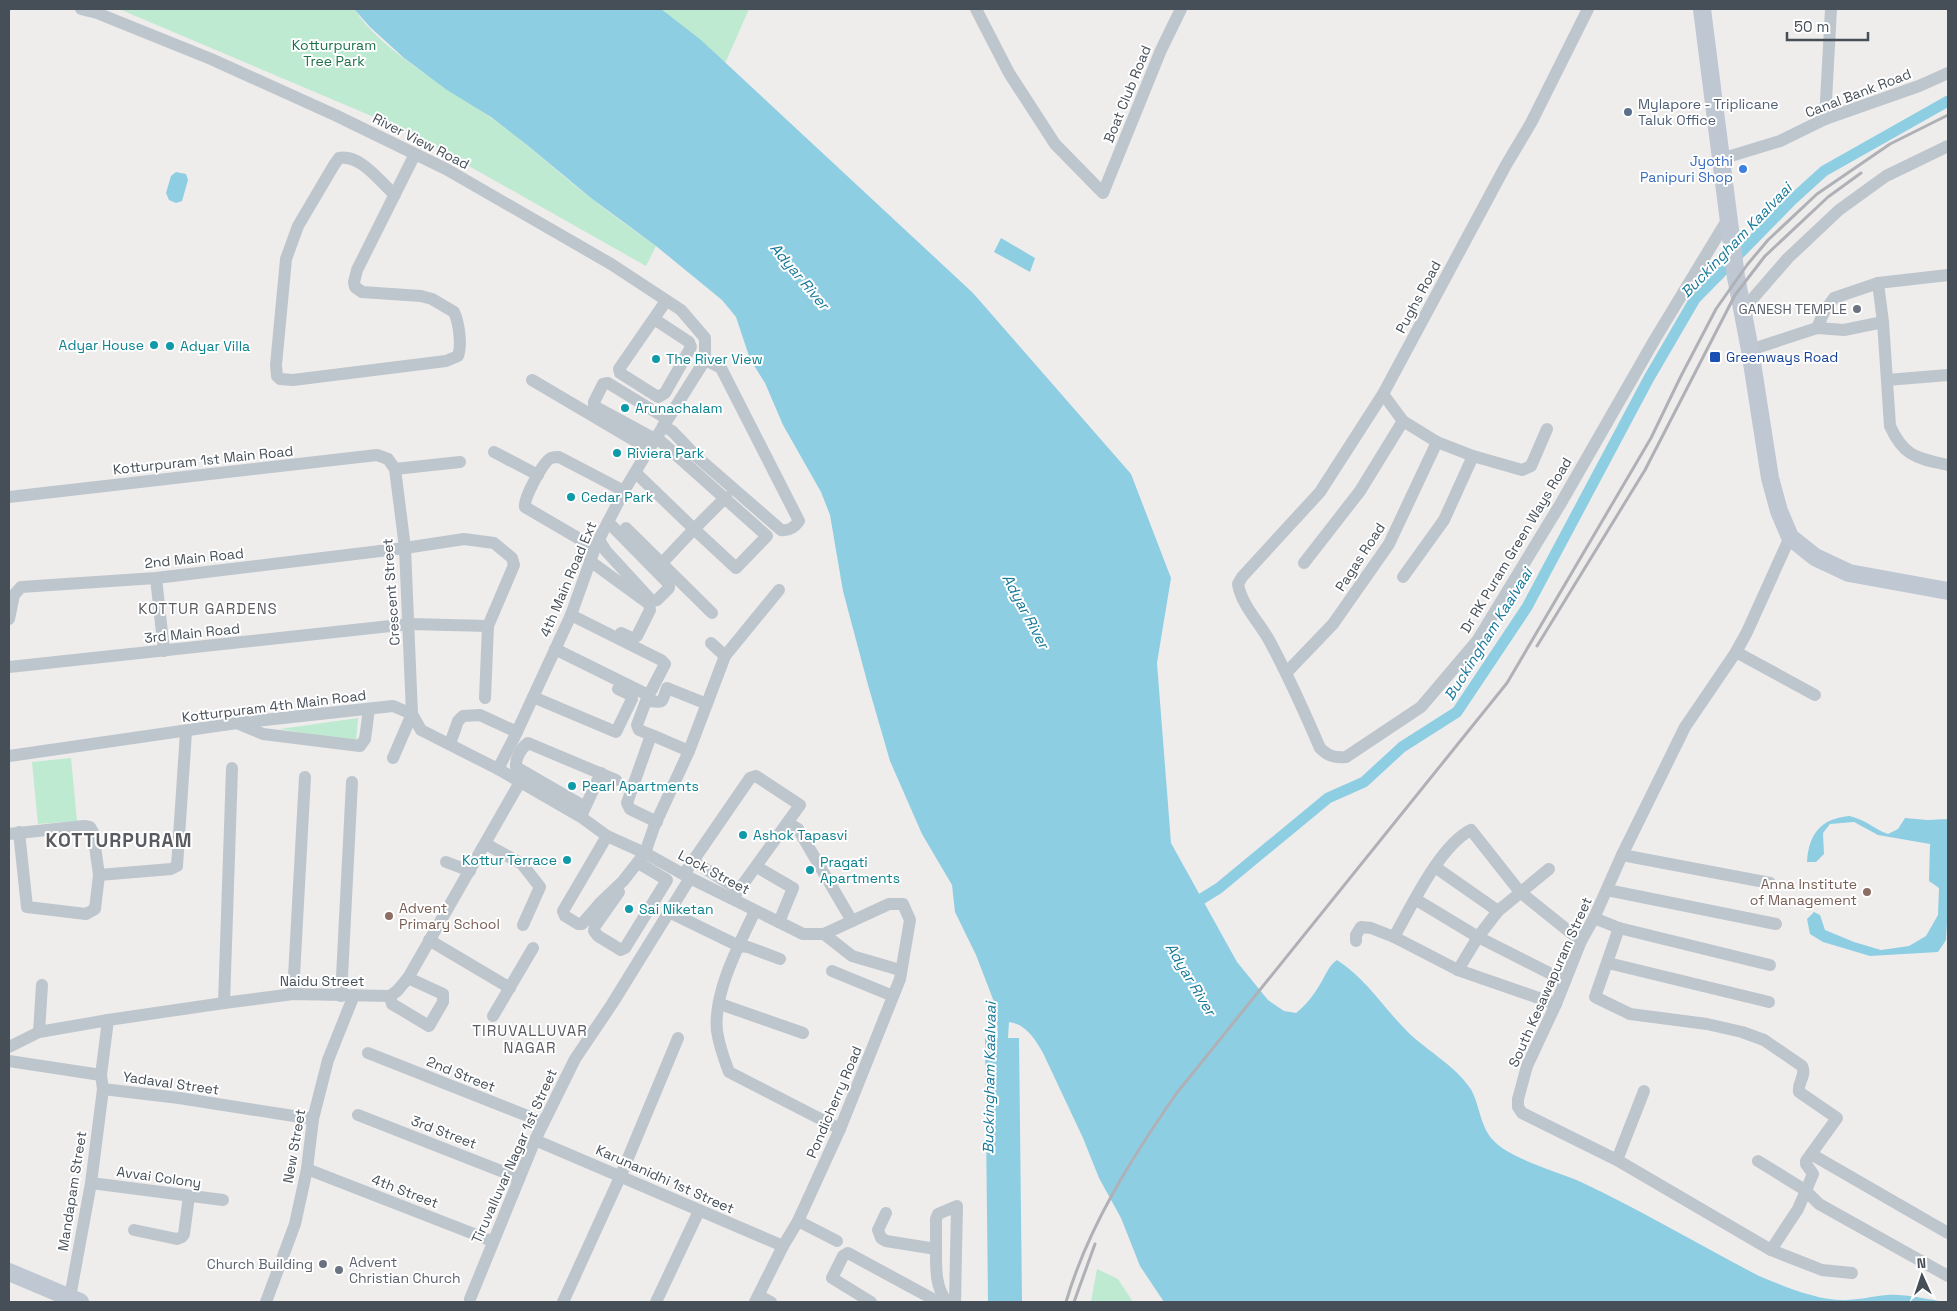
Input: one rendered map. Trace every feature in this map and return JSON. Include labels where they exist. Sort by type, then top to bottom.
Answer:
[{"type":"street","name":"River View Road","points":[[81,9],[97,12],[211,59],[335,115],[446,169],[611,264],[681,310],[705,338],[706,358]]},
{"type":"street","name":"Boat Club Road","points":[[976,9],[1009,73],[1055,144],[1103,193],[1161,50],[1182,9]]},
{"type":"street","name":"Pughs Road","points":[[1242,576],[1320,492],[1383,394],[1506,165],[1532,122],[1588,9]]},
{"type":"street","points":[[1702,9],[1736,277],[1750,350],[1770,478],[1779,511],[1790,537],[1815,557],[1849,573],[1948,591]]},
{"type":"street","points":[[1825,119],[1831,9]]},
{"type":"street","name":"Canal Bank Road","points":[[1721,159],[1780,140],[1825,119],[1919,86],[1948,73]]},
{"type":"street","points":[[1742,311],[1788,258],[1839,210],[1886,176],[1948,146]]},
{"type":"street","points":[[395,196],[353,158],[339,158],[334,165],[298,226],[286,259],[276,365],[277,376],[280,378],[288,380],[332,376],[446,361],[458,356],[460,349],[454,312],[426,297],[362,292],[355,287],[354,282],[357,270],[395,196],[415,154]]},
{"type":"street","name":"Dr RK Puram Green Ways Road","points":[[1242,576],[1238,584],[1241,596],[1268,637],[1320,748],[1327,755],[1337,758],[1346,757],[1421,707],[1477,641],[1561,502],[1655,339],[1731,226]]},
{"type":"street","points":[[1817,328],[1824,312],[1834,298],[1878,283],[1948,275]]},
{"type":"street","points":[[1878,283],[1883,322],[1890,426],[1897,440],[1906,451],[1923,459],[1948,465]]},
{"type":"street","points":[[654,319],[689,342],[691,346],[665,393],[658,398],[620,373],[619,369],[666,301]]},
{"type":"street","points":[[1750,350],[1817,328],[1844,330],[1883,322]]},
{"type":"street","points":[[532,380],[658,434],[672,431],[696,456],[781,530],[787,530],[796,526],[799,521],[721,368],[706,358]]},
{"type":"street","name":"4th Main Road Ext","points":[[498,769],[572,612],[598,542],[624,490],[706,358]]},
{"type":"street","points":[[1887,380],[1948,374]]},
{"type":"street","points":[[636,473],[735,567],[738,567],[766,536],[658,434],[608,383],[603,384],[594,402],[594,406],[658,434]]},
{"type":"street","points":[[1383,394],[1403,420],[1437,442],[1473,456],[1522,470],[1531,466],[1547,429]]},
{"type":"street","points":[[1304,562],[1360,491],[1403,420]]},
{"type":"street","name":"Pagas Road","points":[[1286,673],[1332,624],[1389,544],[1437,442]]},
{"type":"street","points":[[494,452],[538,476]]},
{"type":"street","name":"Kotturpuram 1st Main Road","points":[[9,496],[376,455],[388,459],[395,468]]},
{"type":"street","points":[[1403,577],[1444,520],[1473,456]]},
{"type":"street","points":[[611,518],[669,584],[670,588],[657,600],[652,601],[598,542],[590,545],[525,507],[525,500],[538,476],[548,460],[553,457],[559,457],[624,490]]},
{"type":"street","points":[[395,468],[460,462]]},
{"type":"street","name":"Crescent Street","points":[[395,468],[404,548],[412,714]]},
{"type":"street","points":[[662,563],[726,497]]},
{"type":"street","points":[[611,518],[662,563],[712,613]]},
{"type":"street","name":"South Kesawapuram Street","points":[[1790,537],[1747,632],[1736,652],[1685,727],[1622,855],[1594,918],[1581,941],[1556,1004],[1527,1066],[1518,1099],[1518,1107],[1522,1113],[1617,1160],[1771,1250],[1822,1270],[1852,1273]]},
{"type":"street","name":"2nd Main Road","points":[[9,619],[14,595],[21,587],[156,578],[464,539],[494,543],[512,558],[514,565],[488,626]]},
{"type":"street","points":[[572,612],[633,638],[637,636],[650,610],[649,604],[590,561]]},
{"type":"street","points":[[156,578],[164,651]]},
{"type":"street","points":[[685,875],[667,880],[625,948],[621,950],[615,947],[598,936],[594,931],[595,926],[644,857],[657,822],[689,750],[725,656],[780,590]]},
{"type":"street","points":[[553,652],[644,693],[650,693],[665,664],[661,660],[572,612]]},
{"type":"street","name":"3rd Main Road","points":[[9,667],[409,624],[488,626]]},
{"type":"street","points":[[485,698],[488,626]]},
{"type":"street","points":[[711,643],[725,656]]},
{"type":"street","points":[[533,697],[614,732],[617,730],[631,702],[631,695],[553,652]]},
{"type":"street","points":[[1736,652],[1816,696]]},
{"type":"street","points":[[689,750],[640,730],[637,725],[646,701],[658,704],[662,702],[668,688],[707,704]]},
{"type":"street","name":"Kotturpuram 4th Main Road","points":[[9,756],[186,732],[237,723],[393,706],[412,714]]},
{"type":"street","points":[[237,723],[263,734],[360,746],[365,739],[369,709]]},
{"type":"street","points":[[408,978],[443,994],[443,1002],[429,1026],[426,1027],[392,1004],[390,996],[408,978],[520,782],[421,730],[412,714]]},
{"type":"street","points":[[393,758],[412,714]]},
{"type":"street","points":[[448,743],[451,741],[458,721],[463,716],[480,715],[517,732]]},
{"type":"street","points":[[99,875],[177,866],[186,732]]},
{"type":"street","points":[[654,736],[650,738],[627,803],[630,809],[657,822]]},
{"type":"street","points":[[601,773],[583,812],[516,767],[515,761],[528,743],[601,773],[616,780]]},
{"type":"street","points":[[224,1003],[232,768]]},
{"type":"street","name":"Tiruvalluvar Nagar 1st Street","points":[[470,1299],[492,1241],[535,1140],[575,1059],[612,1004],[669,912],[685,875],[750,778],[756,776],[800,806],[738,897]]},
{"type":"street","points":[[293,994],[305,777]]},
{"type":"street","name":"New Street","points":[[266,1302],[295,1224],[306,1169],[313,1119],[328,1060],[348,996],[352,782]]},
{"type":"street","name":"Lock Street","points":[[520,782],[583,812],[607,836],[644,857],[738,897],[755,911],[803,934],[824,934],[889,904],[903,904]]},
{"type":"street","points":[[694,861],[738,897],[745,894],[789,828],[793,826],[798,829],[852,921]]},
{"type":"street","points":[[90,827],[93,832],[99,875],[95,909],[92,912],[86,914],[27,907],[14,833],[90,827]]},
{"type":"street","points":[[1394,937],[1436,866],[1454,843],[1471,830],[1520,892],[1581,941]]},
{"type":"street","points":[[607,836],[563,911],[565,916],[578,924],[582,924],[644,857]]},
{"type":"street","points":[[486,844],[522,864],[540,887],[523,925]]},
{"type":"street","points":[[1622,855],[1770,882]]},
{"type":"street","points":[[644,857],[667,880]]},
{"type":"street","points":[[446,862],[470,871]]},
{"type":"street","points":[[1436,866],[1498,911]]},
{"type":"street","points":[[1458,970],[1478,937],[1498,911],[1549,868]]},
{"type":"street","points":[[762,870],[793,888],[779,922]]},
{"type":"street","points":[[1607,890],[1776,924]]},
{"type":"street","points":[[1416,900],[1478,937],[1565,981]]},
{"type":"street","name":"Pondicherry Road","points":[[757,1299],[783,1246],[801,1223],[805,1207],[840,1129],[894,996],[900,979],[900,970],[910,920],[903,904]]},
{"type":"street","points":[[755,911],[727,972],[720,1004],[717,1030],[729,1072],[840,1129]]},
{"type":"street","points":[[669,912],[739,946],[748,946],[780,959]]},
{"type":"street","points":[[1594,918],[1619,928],[1770,965]]},
{"type":"street","points":[[1356,941],[1361,927],[1366,927],[1394,937],[1458,970],[1556,1004]]},
{"type":"street","points":[[1619,928],[1595,997],[1630,1014],[1707,1024],[1742,1032],[1764,1040],[1802,1066],[1804,1072],[1798,1087],[1799,1092],[1836,1118],[1806,1160],[1806,1164],[1813,1174],[1798,1208],[1771,1250]]},
{"type":"street","points":[[824,934],[852,956],[900,970]]},
{"type":"street","points":[[429,940],[510,988]]},
{"type":"street","points":[[493,1016],[533,948]]},
{"type":"street","points":[[1608,963],[1769,1002]]},
{"type":"street","points":[[832,972],[894,996]]},
{"type":"street","points":[[39,1032],[42,985]]},
{"type":"street","name":"Naidu Street","points":[[9,1047],[39,1032],[224,1003],[293,994],[390,996]]},
{"type":"street","points":[[720,1004],[803,1033]]},
{"type":"street","name":"Yadaval Street","points":[[108,1020],[101,1075],[103,1089],[179,1098],[313,1119]]},
{"type":"street","points":[[563,1302],[621,1175],[678,1038]]},
{"type":"street","name":"2nd Street","points":[[368,1054],[543,1122]]},
{"type":"street","points":[[9,1061],[101,1075]]},
{"type":"street","name":"Mandapam Street","points":[[75,1299],[103,1089]]},
{"type":"street","points":[[1617,1160],[1644,1091]]},
{"type":"street","name":"3rd Street","points":[[358,1115],[519,1178]]},
{"type":"street","name":"Karunanidhi 1st Street","points":[[535,1140],[621,1175],[699,1211],[783,1246]]},
{"type":"street","points":[[1811,1154],[1948,1233]]},
{"type":"street","points":[[1758,1161],[1805,1190],[1819,1204],[1948,1276]]},
{"type":"street","name":"4th Street","points":[[306,1169],[492,1241]]},
{"type":"street","name":"Avvai Colony","points":[[91,1182],[223,1200]]},
{"type":"street","points":[[134,1230],[177,1239],[182,1237],[189,1196]]},
{"type":"street","points":[[947,1302],[940,1293],[936,1272],[936,1219],[938,1214],[957,1206],[954,1302]]},
{"type":"street","points":[[656,1302],[699,1211]]},
{"type":"street","points":[[886,1213],[878,1230],[881,1238],[886,1241],[936,1249]]},
{"type":"street","points":[[801,1223],[837,1241]]},
{"type":"street","points":[[871,1302],[832,1278],[843,1256],[848,1253],[931,1298],[934,1302]]},
{"type":"street","points":[[9,1272],[75,1299]]},
{"type":"street","points":[[757,1299],[772,1302]]},
{"type":"green space","name":"Kotturpuram Tree Park","points":[[119,9],[354,9],[366,25],[399,55],[503,127],[599,204],[656,246],[646,266],[407,131]]},
{"type":"green space","points":[[647,9],[749,9],[723,68]]},
{"type":"green space","points":[[358,718],[356,742],[280,729]]},
{"type":"green space","points":[[71,758],[77,821],[38,824],[32,762]]},
{"type":"green space","points":[[1097,1269],[1118,1279],[1133,1302],[1091,1302]]},
{"type":"water","name":"Adyar River","points":[[354,9],[661,9],[701,40],[973,293],[1131,474],[1171,578],[1157,663],[1171,843],[1237,962],[1268,1000],[1284,1011],[1296,1013],[1311,997],[1329,968],[1337,960],[1356,974],[1411,1035],[1463,1079],[1473,1093],[1482,1121],[1489,1135],[1501,1147],[1511,1153],[1604,1193],[1759,1276],[1801,1292],[1833,1299],[1850,1300],[1894,1295],[1944,1302],[1164,1302],[1140,1266],[1121,1218],[1099,1178],[1083,1138],[1043,1053],[1025,1029],[1009,1022],[1008,1038],[1019,1038],[1022,1302],[988,1302],[985,1038],[998,1038],[996,1007],[976,955],[955,912],[952,885],[922,834],[890,761],[843,591],[830,515],[821,492],[783,425],[765,383],[750,359],[736,317],[722,300],[656,246],[591,198],[527,145],[491,117],[447,90],[404,58],[370,27]]},
{"type":"water","points":[[176,172],[186,174],[188,180],[182,201],[176,203],[169,200],[166,193],[171,176]]},
{"type":"water","points":[[1001,238],[1035,258],[1030,272],[994,252]]},
{"type":"water","points":[[1849,816],[1888,834],[1898,829],[1905,818],[1948,819],[1946,940],[1938,952],[1870,956],[1823,942],[1810,934],[1807,919],[1814,912],[1820,915],[1825,930],[1854,942],[1881,950],[1909,946],[1926,936],[1938,915],[1939,888],[1929,881],[1930,844],[1878,835],[1854,822],[1830,824],[1823,833],[1824,854],[1816,862],[1807,862],[1810,843],[1823,824]]},
{"type":"waterway","name":"Buckingham Kaalvaai","points":[[1190,906],[1219,888],[1328,798],[1364,782],[1402,747],[1457,712],[1527,607],[1649,378],[1695,299],[1792,200],[1824,171],[1948,101]]},
{"type":"railway","points":[[1066,1302],[1086,1247],[1112,1194],[1176,1094],[1507,683],[1651,438],[1716,309],[1747,265],[1768,240],[1817,194],[1890,144],[1948,115]]},
{"type":"railway","points":[[1537,646],[1645,470],[1735,295],[1765,256],[1828,197],[1861,173]]},
{"type":"railway","points":[[1074,1302],[1095,1244]]},
{"type":"place","name":"Mylapore - Triplicane Taluk Office","points":[[1628,112]]},
{"type":"place","name":"Jyothi Panipuri Shop","points":[[1743,169]]},
{"type":"place","name":"GANESH TEMPLE","points":[[1857,309]]},
{"type":"place","name":"Adyar House","points":[[154,345]]},
{"type":"place","name":"Adyar Villa","points":[[170,346]]},
{"type":"place","name":"Greenways Road","points":[[1715,357]]},
{"type":"place","name":"The River View","points":[[656,359]]},
{"type":"place","name":"Arunachalam","points":[[625,408]]},
{"type":"place","name":"Riviera Park","points":[[617,453]]},
{"type":"place","name":"Cedar Park","points":[[571,497]]},
{"type":"place","name":"Pearl Apartments","points":[[572,786]]},
{"type":"place","name":"Ashok Tapasvi","points":[[743,835]]},
{"type":"place","name":"Kottur Terrace","points":[[567,860]]},
{"type":"place","name":"Pragati Apartments","points":[[810,870]]},
{"type":"place","name":"Anna Institute of Management","points":[[1867,892]]},
{"type":"place","name":"Sai Niketan","points":[[629,909]]},
{"type":"place","name":"Advent Primary School","points":[[389,916]]},
{"type":"place","name":"Church Building","points":[[323,1264]]},
{"type":"place","name":"Advent Christian Church","points":[[339,1270]]},
{"type":"district","name":"KOTTUR GARDENS","points":[[208,608]]},
{"type":"district","name":"KOTTURPURAM","points":[[119,840]]},
{"type":"district","name":"TIRUVALLUVAR NAGAR","points":[[530,1038]]}]
